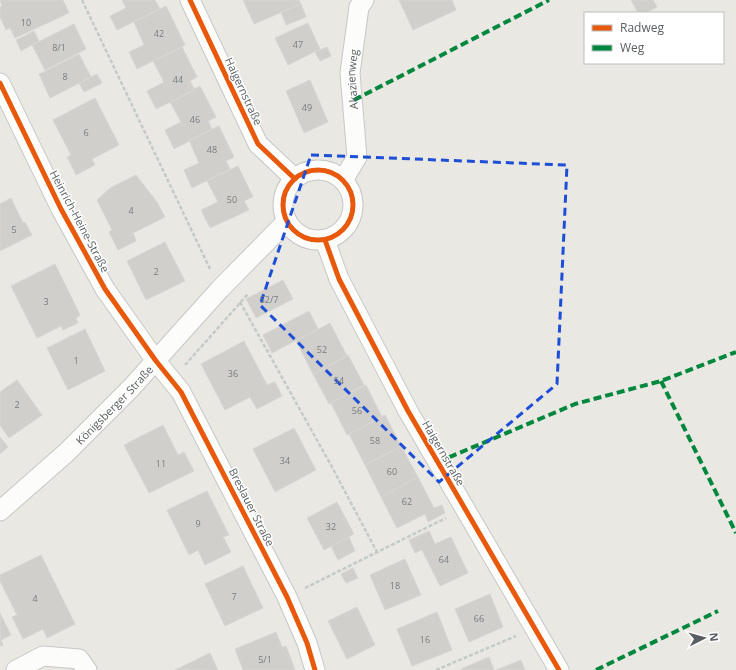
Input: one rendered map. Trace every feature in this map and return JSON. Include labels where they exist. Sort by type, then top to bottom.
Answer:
[{"type":"street","name":"Haigernstraße","points":[[190,0],[258,144],[295,179]]},
{"type":"street","name":"Akazienweg","points":[[343,180],[357,157],[350,73],[359,8],[364,0]]},
{"type":"street","name":"Heinrich-Heine-Straße","points":[[0,83],[61,209],[105,289],[156,361]]},
{"type":"street","points":[[318,170],[332,173],[343,180],[350,190],[353,207],[350,221],[341,233],[325,240],[311,240],[298,234],[287,221],[283,209],[285,193],[295,179],[307,172],[318,170]]},
{"type":"street","name":"Königsberger Straße","points":[[0,511],[66,452],[156,361],[224,285],[287,221]]},
{"type":"street","name":"Haigernstraße","points":[[325,240],[339,279],[408,412],[559,670]]},
{"type":"street","name":"Breslauer Straße","points":[[156,361],[181,392],[287,597],[307,643],[315,670]]},
{"type":"street","points":[[16,670],[43,656],[79,659],[87,670]]},
{"type":"path","points":[[82,0],[224,285],[377,552]]},
{"type":"path","points":[[287,597],[465,509]]},
{"type":"path","points":[[436,670],[535,628]]},
{"type":"highlighted area","points":[[311,155],[567,165],[557,384],[439,482],[260,305]]},
{"type":"building","points":[[0,0],[63,0],[69,13],[15,38],[10,28],[6,30],[0,17],[0,7],[2,6]]},
{"type":"building","points":[[122,0],[155,0],[160,9],[117,30],[110,16],[126,8]]},
{"type":"building","points":[[243,0],[299,0],[301,4],[254,24]]},
{"type":"building","points":[[399,0],[452,0],[456,10],[413,30]]},
{"type":"building","points":[[631,0],[653,0],[657,7],[647,12],[637,12]]},
{"type":"building","points":[[301,4],[306,17],[286,25],[281,12]]},
{"type":"building","points":[[166,6],[185,45],[137,69],[129,52],[144,45],[134,22]]},
{"type":"building","points":[[308,23],[320,49],[288,65],[275,38]]},
{"type":"building","points":[[74,24],[86,49],[45,70],[32,45]]},
{"type":"building","points":[[34,31],[39,41],[21,51],[16,40]]},
{"type":"building","points":[[182,47],[197,77],[190,81],[195,90],[156,109],[147,91],[164,82],[153,61]]},
{"type":"building","points":[[327,47],[331,56],[320,61],[315,52]]},
{"type":"building","points":[[79,54],[91,77],[50,98],[39,74]]},
{"type":"building","points":[[97,74],[102,83],[84,92],[79,83]]},
{"type":"building","points":[[310,80],[328,122],[304,133],[286,91]]},
{"type":"building","points":[[200,86],[216,117],[208,121],[212,129],[174,149],[165,130],[181,122],[170,102]]},
{"type":"building","points":[[95,98],[119,145],[92,159],[95,165],[76,175],[67,157],[71,155],[53,120]]},
{"type":"building","points":[[219,126],[234,157],[226,161],[230,169],[192,188],[184,170],[199,163],[189,140]]},
{"type":"building","points":[[238,166],[253,197],[244,201],[249,210],[210,228],[201,210],[218,202],[207,181]]},
{"type":"building","points":[[136,175],[157,202],[165,217],[133,233],[136,241],[118,250],[109,232],[112,230],[97,200],[110,188]]},
{"type":"building","points":[[11,198],[23,223],[25,222],[32,235],[0,251],[0,204]]},
{"type":"building","points":[[165,242],[185,281],[146,300],[127,261]]},
{"type":"building","points":[[55,264],[80,315],[76,318],[78,323],[63,330],[61,326],[37,338],[11,286]]},
{"type":"building","points":[[283,280],[293,299],[256,318],[246,299]]},
{"type":"building","points":[[309,311],[318,329],[272,353],[263,335]]},
{"type":"building","points":[[330,323],[347,356],[313,374],[296,341]]},
{"type":"building","points":[[85,329],[105,371],[68,390],[47,348]]},
{"type":"building","points":[[244,341],[267,385],[275,382],[282,396],[257,409],[250,397],[225,410],[201,364]]},
{"type":"building","points":[[348,355],[364,385],[329,404],[313,374]]},
{"type":"building","points":[[17,380],[42,415],[9,438],[0,425],[0,392]]},
{"type":"building","points":[[366,385],[382,417],[347,435],[331,403]]},
{"type":"building","points":[[385,415],[401,446],[365,465],[349,434]]},
{"type":"building","points":[[163,425],[178,455],[184,452],[194,471],[149,493],[124,445]]},
{"type":"building","points":[[294,428],[316,470],[275,492],[253,449]]},
{"type":"building","points":[[0,437],[8,447],[0,454]]},
{"type":"building","points":[[401,446],[418,477],[381,497],[365,465]]},
{"type":"building","points":[[418,477],[434,508],[442,505],[445,513],[428,522],[425,514],[397,528],[381,497]]},
{"type":"building","points":[[207,491],[229,535],[223,537],[231,552],[205,565],[198,550],[189,555],[167,510]]},
{"type":"building","points":[[337,502],[354,534],[324,550],[307,518]]},
{"type":"building","points":[[429,531],[435,544],[451,537],[468,573],[440,586],[422,550],[415,553],[409,540]]},
{"type":"building","points":[[349,537],[355,551],[338,560],[331,546]]},
{"type":"building","points":[[41,555],[75,624],[47,638],[43,629],[23,639],[12,617],[17,615],[0,581],[0,575]]},
{"type":"building","points":[[405,559],[421,595],[385,610],[370,575]]},
{"type":"building","points":[[243,566],[263,608],[225,626],[205,584]]},
{"type":"building","points":[[353,568],[358,578],[346,583],[341,574]]},
{"type":"building","points":[[490,594],[503,627],[469,642],[455,609]]},
{"type":"building","points":[[357,607],[375,645],[347,659],[328,621]]},
{"type":"building","points":[[437,612],[452,650],[412,666],[397,629]]},
{"type":"building","points":[[0,613],[11,635],[1,640],[3,645],[0,646]]},
{"type":"building","points":[[276,632],[282,647],[286,646],[295,670],[243,670],[235,649]]},
{"type":"building","points":[[210,653],[218,670],[175,670]]},
{"type":"building","points":[[489,657],[494,670],[461,670],[461,669]]},
{"type":"building","points":[[521,660],[525,670],[496,670]]},
{"type":"marked path","points":[[354,100],[549,0]]},
{"type":"marked path","points":[[438,462],[575,404],[661,381],[736,352]]},
{"type":"marked path","points":[[661,381],[736,533]]},
{"type":"marked path","points":[[596,670],[718,611]]},
{"type":"cycle path","points":[[190,0],[258,144],[295,179]]},
{"type":"cycle path","points":[[0,83],[61,209],[105,289],[156,361],[181,392],[287,597],[307,643],[315,670]]},
{"type":"cycle path","points":[[318,170],[331,173],[343,180],[350,192],[353,205],[350,218],[343,230],[331,237],[318,240],[305,237],[293,230],[286,218],[283,205],[286,192],[293,180],[305,173],[318,170]]},
{"type":"cycle path","points":[[325,240],[339,279],[408,411],[559,670]]}]
